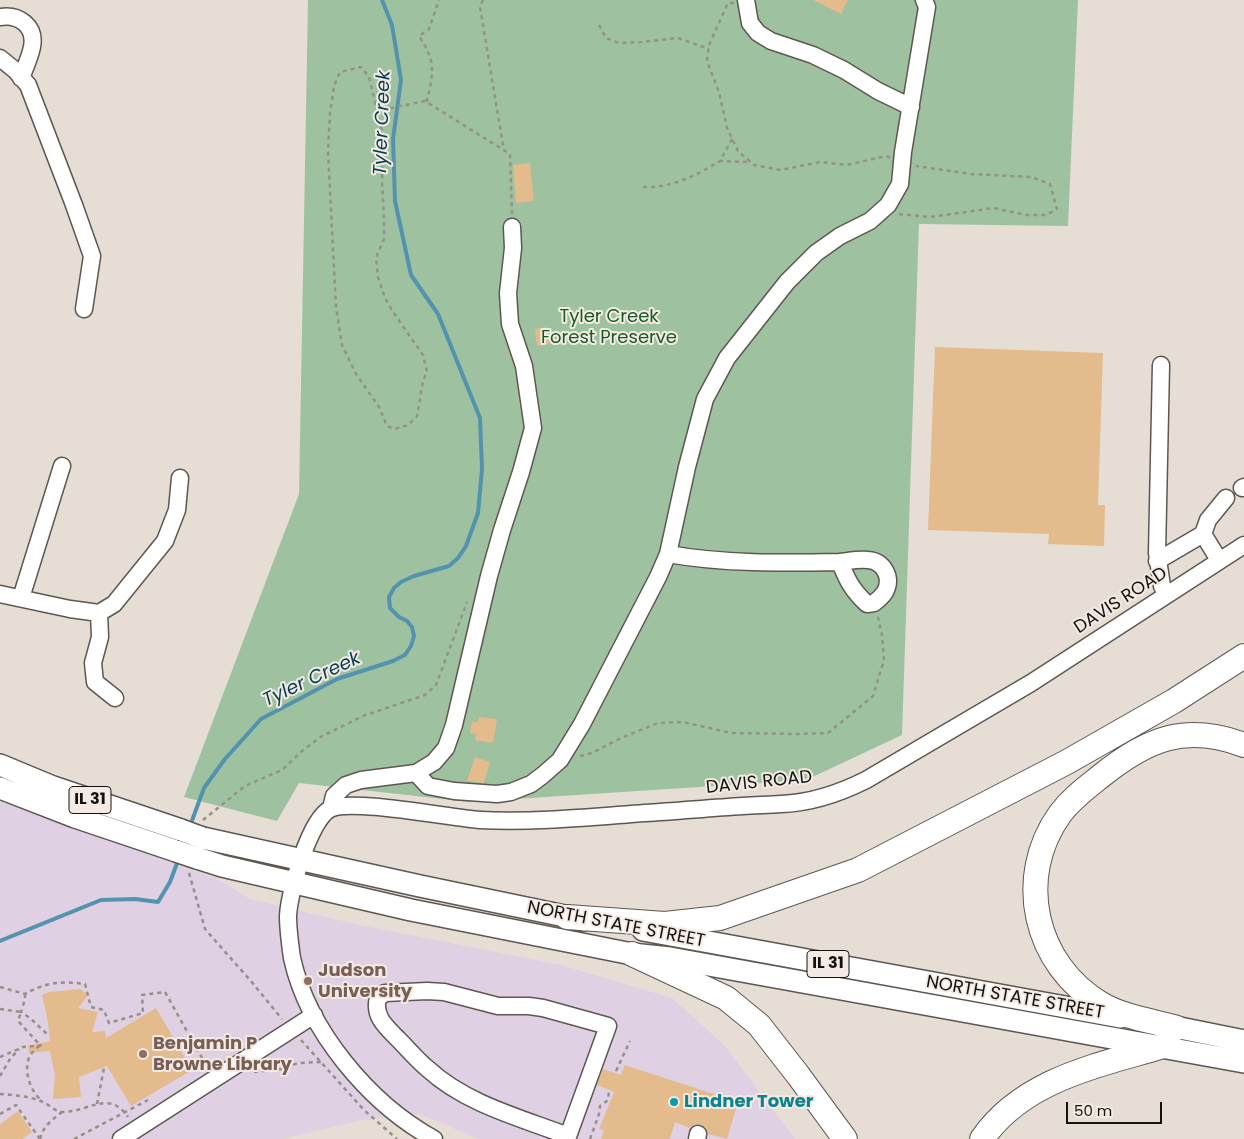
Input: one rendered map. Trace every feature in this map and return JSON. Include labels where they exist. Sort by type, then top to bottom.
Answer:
[{"type":"highway","points":[[567,917],[665,924],[720,918],[858,870],[1067,762],[1174,701],[1244,656]]},
{"type":"highway","points":[[1177,1028],[1115,1011],[1088,996],[1072,980],[1054,958],[1043,937],[1035,902],[1038,866],[1043,845],[1061,812],[1074,798],[1122,760],[1141,748],[1156,741],[1196,735],[1225,738],[1244,744]]},
{"type":"highway","points":[[632,954],[726,998],[759,1025],[845,1139]]},
{"type":"highway","points":[[982,1139],[997,1120],[1012,1106],[1042,1087],[1061,1078],[1160,1047]]},
{"type":"main road","name":"NORTH STATE STREET","points":[[0,765],[53,787],[203,838],[302,861],[567,917],[1244,1041]]},
{"type":"main road","name":"NORTH STATE STREET","points":[[0,788],[76,818],[222,866],[411,910],[632,954],[670,958],[1244,1062]]},
{"type":"street","points":[[416,773],[428,786],[454,791],[497,794],[511,792],[531,784],[560,760],[582,724],[668,554],[687,467],[705,399],[727,358],[787,282],[816,253],[840,236],[870,221],[888,205],[900,184],[910,107],[927,7],[924,0]]},
{"type":"street","points":[[746,1],[750,23],[758,33],[771,41],[813,54],[910,107]]},
{"type":"street","points":[[0,17],[10,15],[20,18],[28,26],[32,36],[32,47],[22,78]]},
{"type":"street","points":[[0,58],[28,85],[92,256],[84,309]]},
{"type":"street","points":[[434,1139],[397,1115],[359,1079],[337,1052],[314,1015],[294,965],[288,915],[294,883],[310,833],[322,814],[331,808],[334,796],[346,785],[361,780],[416,773],[434,762],[446,748],[454,725],[489,576],[533,428],[524,366],[510,324],[508,293],[513,248],[512,227]]},
{"type":"street","points":[[1161,365],[1157,561],[1162,586],[1167,595]]},
{"type":"street","points":[[21,598],[62,466]]},
{"type":"street","points":[[0,594],[70,609],[99,613],[114,604],[165,541],[173,525],[177,510],[180,478]]},
{"type":"street","points":[[1157,561],[1203,534],[1208,520],[1226,498]]},
{"type":"street","points":[[1203,534],[1220,560]]},
{"type":"street","name":"DAVIS ROAD","points":[[331,808],[362,806],[479,820],[514,820],[784,804],[825,797],[844,791],[866,780],[1014,693],[1244,545]]},
{"type":"street","points":[[668,554],[697,559],[792,563],[868,560],[877,562],[885,569],[888,581],[885,592],[874,603],[866,604],[848,582],[840,562]]},
{"type":"street","points":[[99,613],[100,637],[93,663],[95,682],[115,698]]},
{"type":"street","points":[[444,992],[498,1006],[543,1008],[608,1026],[568,1138],[476,1100],[428,1070],[382,1023],[376,1011],[378,998],[385,993],[444,992]]},
{"type":"street","points":[[129,1126],[314,1015]]},
{"type":"path","points":[[427,102],[433,74],[430,52],[419,36],[429,29],[439,0]]},
{"type":"path","points":[[483,0],[480,7],[504,151]]},
{"type":"path","points":[[746,1],[728,4],[709,49],[707,61],[719,92],[727,128],[738,151],[754,165],[781,170],[820,162],[846,165],[886,156],[902,164],[972,174],[1031,177],[1050,184],[1057,209],[1046,215],[1026,215],[994,208],[930,217],[880,212]]},
{"type":"path","points":[[599,25],[606,38],[619,43],[678,38],[709,49]]},
{"type":"path","points":[[361,67],[369,77],[377,111],[383,135],[382,180],[384,220],[384,239],[376,258],[378,277],[385,298],[424,355],[426,372],[417,416],[408,425],[394,429],[387,426],[379,407],[356,374],[342,345],[338,317],[328,151],[330,113],[334,86],[340,72],[361,67]]},
{"type":"path","points":[[377,111],[427,102],[510,154],[512,227]]},
{"type":"path","points":[[643,188],[656,188],[702,172],[720,161],[732,139]]},
{"type":"path","points":[[720,161],[751,162]]},
{"type":"path","points":[[560,760],[592,753],[621,738],[658,723],[683,722],[731,733],[828,733],[873,696],[884,660],[882,635],[874,603]]},
{"type":"path","points":[[0,987],[25,994],[35,988],[48,984],[61,982],[85,984],[91,1007],[104,1010],[109,1023],[143,1013],[142,995],[165,992],[210,1072]]},
{"type":"path","points":[[25,994],[25,1000],[18,1021],[40,1045]]},
{"type":"path","points":[[0,1009],[21,1012],[48,1034]]},
{"type":"path","points":[[616,1071],[630,1041]]},
{"type":"path","points":[[40,1045],[31,1054],[27,1064],[28,1076],[33,1089],[42,1101],[62,1112]]},
{"type":"path","points":[[0,1057],[20,1048],[46,1045]]},
{"type":"path","points":[[0,1076],[10,1059],[20,1048]]},
{"type":"path","points":[[248,1075],[254,1072],[282,1069],[298,1063],[321,1062]]},
{"type":"path","points":[[97,1104],[104,1068]]},
{"type":"path","points":[[590,1139],[600,1106],[608,1100],[609,1091]]},
{"type":"path","points":[[0,1094],[16,1095],[42,1101]]},
{"type":"path","points":[[74,1139],[148,1100]]},
{"type":"path","points":[[40,1139],[43,1130],[49,1122],[62,1112],[97,1104],[112,1103],[125,1113],[129,1126]]},
{"type":"path","points":[[0,1114],[16,1105],[40,1139]]},
{"type":"shaded area","name":"Judson University","points":[[0,801],[218,879],[250,899],[364,926],[561,965],[672,998],[724,1045],[795,1139],[478,1139],[420,1114],[362,1120],[282,1139],[0,1139]]},
{"type":"green space","name":"Tyler Creek Forest Preserve","points":[[308,0],[1078,0],[1068,226],[919,224],[902,735],[806,780],[470,802],[299,783],[277,821],[184,797],[299,494]]},
{"type":"building","points":[[813,0],[848,0],[841,14]]},
{"type":"building","points":[[530,163],[534,201],[516,203],[513,165]]},
{"type":"building","points":[[546,327],[549,344],[537,346],[535,329]]},
{"type":"building","points":[[935,347],[1103,353],[1098,505],[1105,505],[1104,546],[1048,544],[1049,534],[928,530]]},
{"type":"building","points":[[479,717],[497,719],[493,743],[475,740],[476,734],[470,733],[472,722],[478,722]]},
{"type":"building","points":[[475,757],[490,762],[484,783],[467,781]]},
{"type":"building","points":[[80,989],[88,995],[78,1008],[98,1012],[92,1032],[105,1031],[106,1038],[156,1008],[192,1070],[131,1106],[107,1066],[79,1077],[81,1097],[53,1099],[55,1075],[50,1051],[29,1053],[28,1046],[50,1041],[42,995],[49,992]]},
{"type":"building","name":"Lindner Tower","points":[[625,1065],[738,1102],[727,1139],[708,1134],[705,1127],[700,1124],[690,1128],[675,1122],[670,1139],[601,1139],[604,1130],[599,1129],[614,1092],[597,1085],[603,1069],[621,1075]]},
{"type":"building","points":[[18,1111],[32,1132],[22,1139],[0,1139],[0,1124]]},
{"type":"waterway","name":"Tyler Creek","points":[[190,826],[204,788],[225,759],[261,719],[337,679],[393,661],[405,655],[411,646],[414,636],[412,627],[390,608],[389,597],[394,588],[401,582],[414,576],[449,566],[458,558],[466,546],[478,513],[482,469],[480,418],[438,314],[411,275],[395,201],[393,139],[401,80],[392,25],[382,0]]},
{"type":"waterway","name":"Tyler Creek","points":[[0,941],[101,900],[135,899],[158,902],[170,882],[179,858]]},
{"type":"place","name":"Judson University","points":[[308,981]]},
{"type":"place","name":"Benjamin P Browne Library","points":[[143,1054]]},
{"type":"place","name":"Lindner Tower","points":[[674,1102]]}]
